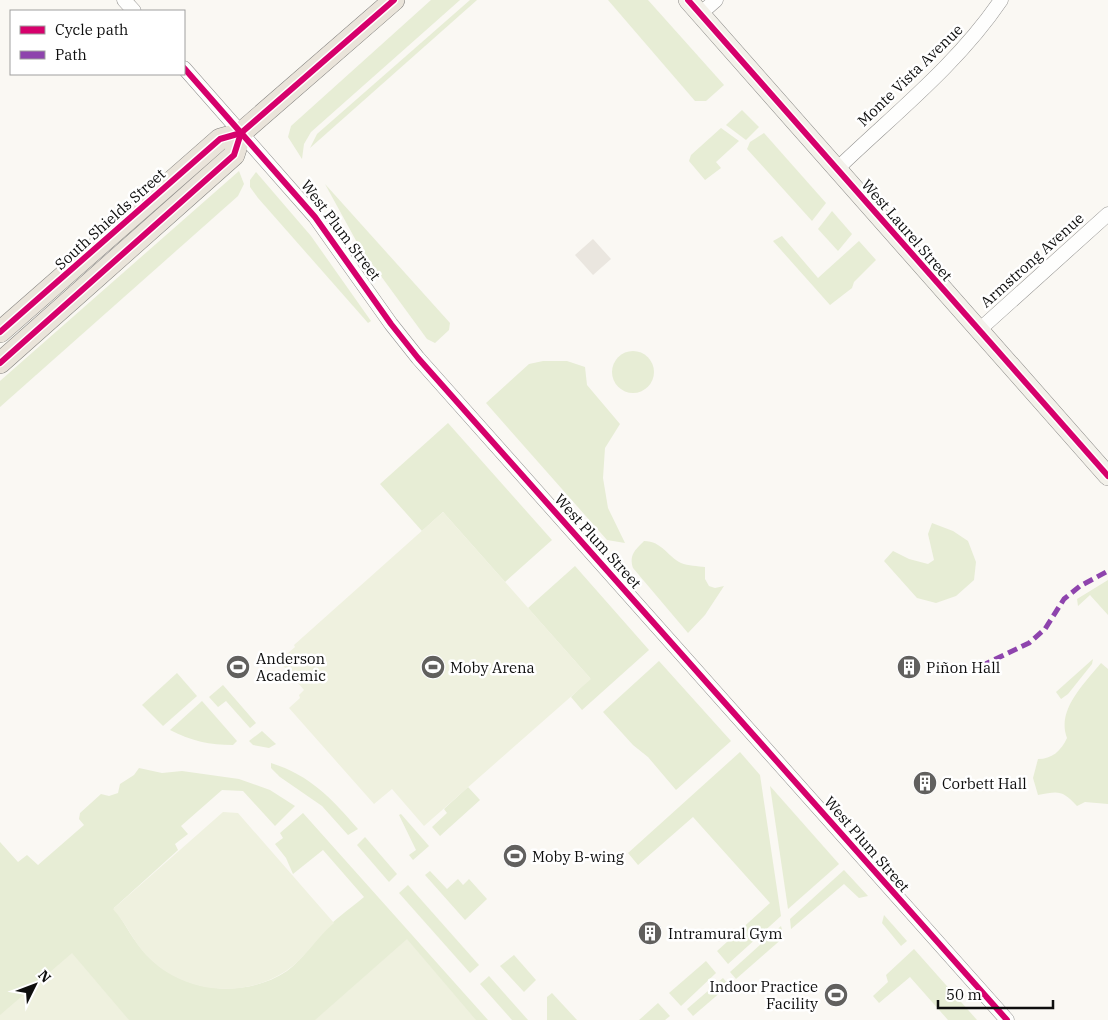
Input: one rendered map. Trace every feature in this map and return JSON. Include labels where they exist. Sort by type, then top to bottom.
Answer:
[{"type":"main road","name":"South Shields Street","points":[[0,332],[220,138],[241,133],[394,0]]},
{"type":"main road","name":"West Laurel Street","points":[[688,0],[978,331],[1108,476]]},
{"type":"main road","name":"South Shields Street","points":[[0,363],[234,155],[241,133]]},
{"type":"street","points":[[124,0],[133,10]]},
{"type":"street","points":[[700,14],[716,0]]},
{"type":"street","name":"Monte Vista Avenue","points":[[836,169],[959,54],[986,22],[1001,0]]},
{"type":"street","name":"West Plum Street","points":[[185,69],[315,217],[391,324],[418,358],[1006,1020]]},
{"type":"street","name":"Armstrong Avenue","points":[[978,331],[1108,214]]},
{"type":"green space","points":[[431,0],[460,0],[311,132],[304,144],[302,159],[288,137],[291,126]]},
{"type":"green space","points":[[470,0],[477,0],[310,148],[317,134]]},
{"type":"green space","points":[[608,0],[648,0],[724,85],[706,101],[695,101]]},
{"type":"green space","points":[[742,110],[759,127],[746,140],[726,125]]},
{"type":"green space","points":[[721,128],[739,141],[716,162],[721,168],[705,180],[689,161],[691,155]]},
{"type":"green space","points":[[764,133],[826,203],[812,221],[747,149],[750,142]]},
{"type":"green space","points":[[239,171],[244,184],[238,196],[0,407],[0,381]]},
{"type":"green space","points":[[256,172],[311,236],[371,321],[368,323],[258,198],[250,187],[250,180]]},
{"type":"green space","points":[[325,184],[450,323],[449,330],[435,343],[427,339],[359,246]]},
{"type":"green space","points":[[832,211],[852,234],[838,251],[818,229]]},
{"type":"green space","points":[[782,236],[818,278],[859,241],[876,260],[854,282],[852,288],[830,305],[773,241]]},
{"type":"green space","points":[[637,351],[645,354],[651,360],[654,372],[651,384],[645,390],[629,393],[621,390],[615,384],[612,368],[615,360],[621,354]]},
{"type":"green space","points":[[543,361],[567,361],[585,367],[587,385],[620,424],[605,448],[603,478],[608,508],[625,543],[607,540],[486,403],[529,364]]},
{"type":"green space","points":[[448,423],[552,540],[505,582],[443,512],[422,531],[380,484]]},
{"type":"green space","name":"Moby Arena","points":[[443,512],[591,679],[424,826],[392,789],[374,804],[289,708],[300,698],[299,695],[304,690],[279,661],[295,647],[294,645]]},
{"type":"green space","points":[[932,523],[953,531],[968,541],[976,562],[974,580],[956,596],[936,603],[917,598],[884,561],[893,551],[909,559],[928,564],[934,560],[928,534]]},
{"type":"green space","points":[[644,541],[660,546],[681,563],[705,567],[705,579],[709,586],[715,588],[724,586],[705,615],[688,633],[633,568],[632,556]]},
{"type":"green space","points":[[575,566],[649,650],[582,710],[571,697],[590,678],[528,608]]},
{"type":"green space","points":[[1108,580],[1108,615],[1090,595],[1078,606],[1077,599]]},
{"type":"green space","points":[[1093,659],[1092,664],[1068,694],[1061,699],[1056,692]]},
{"type":"green space","points":[[659,661],[731,741],[676,790],[648,757],[633,745],[603,712]]},
{"type":"green space","points":[[1101,663],[1108,669],[1108,804],[1085,802],[1077,806],[1064,794],[1038,795],[1033,778],[1038,759],[1052,756],[1062,747],[1067,738],[1065,717],[1069,707],[1080,688]]},
{"type":"green space","points":[[177,673],[197,696],[163,726],[142,705]]},
{"type":"green space","points":[[223,685],[256,723],[250,728],[226,701],[218,707],[209,697]]},
{"type":"green space","points":[[202,701],[237,741],[233,745],[201,742],[170,730]]},
{"type":"green space","points":[[262,731],[276,744],[269,748],[253,745],[249,741]]},
{"type":"green space","points":[[740,752],[760,775],[781,916],[728,964],[717,951],[770,903],[693,817],[638,865],[628,853]]},
{"type":"green space","points":[[271,763],[309,781],[329,798],[358,829],[348,835],[322,806],[280,777],[271,768]]},
{"type":"green space","points":[[139,768],[162,773],[182,771],[239,779],[270,790],[295,806],[275,826],[243,791],[222,790],[181,826],[188,834],[175,844],[178,850],[114,908],[142,950],[161,968],[195,984],[214,988],[251,986],[270,980],[292,967],[325,930],[364,897],[323,850],[293,874],[286,858],[275,844],[283,838],[280,833],[303,813],[488,1020],[0,1020],[0,842],[18,862],[27,855],[38,865],[84,825],[79,819],[80,813],[101,794],[109,796],[118,793],[120,784],[134,775]]},
{"type":"green space","points":[[770,786],[839,864],[788,909]]},
{"type":"green space","points":[[468,787],[480,800],[440,836],[432,827],[447,813],[444,809]]},
{"type":"green space","points":[[223,812],[238,813],[334,923],[286,971],[269,980],[251,986],[232,989],[213,988],[195,984],[177,978],[161,968],[141,950],[113,909]]},
{"type":"green space","points":[[401,814],[429,846],[413,860],[409,855],[416,850],[399,815]]},
{"type":"green space","points":[[365,837],[397,874],[389,882],[357,845]]},
{"type":"green space","points":[[844,870],[868,896],[859,898],[844,884],[791,929],[790,919]]},
{"type":"green space","points":[[430,871],[447,889],[458,879],[463,885],[469,879],[487,899],[465,920],[425,875]]},
{"type":"green space","points":[[408,885],[479,965],[470,973],[399,893]]},
{"type":"green space","points":[[884,915],[907,941],[901,946],[882,923]]},
{"type":"green space","points":[[781,926],[784,937],[736,979],[730,972]]},
{"type":"green space","points":[[407,939],[476,1020],[315,1020]]},
{"type":"green space","points":[[914,949],[977,1020],[948,1020],[910,977],[879,1003],[873,996],[888,982],[886,975]]},
{"type":"green space","points":[[72,953],[129,1020],[0,1020],[0,1015]]},
{"type":"green space","points":[[514,955],[536,980],[524,992],[500,966]]},
{"type":"green space","points":[[706,961],[716,973],[681,1006],[669,993]]},
{"type":"green space","points":[[489,976],[528,1020],[512,1020],[480,984]]},
{"type":"green space","points":[[723,978],[729,985],[693,1016],[687,1009]]},
{"type":"green space","points":[[552,993],[577,1020],[547,1020],[547,997]]},
{"type":"green space","points":[[658,1003],[670,1016],[665,1020],[639,1020]]},
{"type":"shaded area","points":[[593,239],[611,259],[593,275],[575,255]]},
{"type":"marked path","points":[[981,666],[1029,643],[1045,629],[1064,599],[1080,586],[1108,571]]},
{"type":"cycle path","points":[[0,332],[220,139],[241,133],[394,0]]},
{"type":"cycle path","points":[[688,0],[1108,476]]},
{"type":"cycle path","points":[[185,69],[315,217],[391,324],[418,358],[1007,1020]]},
{"type":"cycle path","points":[[0,363],[234,155],[241,133]]},
{"type":"place","name":"Anderson Academic","points":[[238,667]]},
{"type":"place","name":"Moby Arena","points":[[433,667]]},
{"type":"place","name":"Piñon Hall","points":[[909,667]]},
{"type":"place","name":"Corbett Hall","points":[[925,783]]},
{"type":"place","name":"Moby B-wing","points":[[515,856]]},
{"type":"place","name":"Intramural Gym","points":[[650,933]]},
{"type":"place","name":"Indoor Practice Facility","points":[[836,995]]}]
